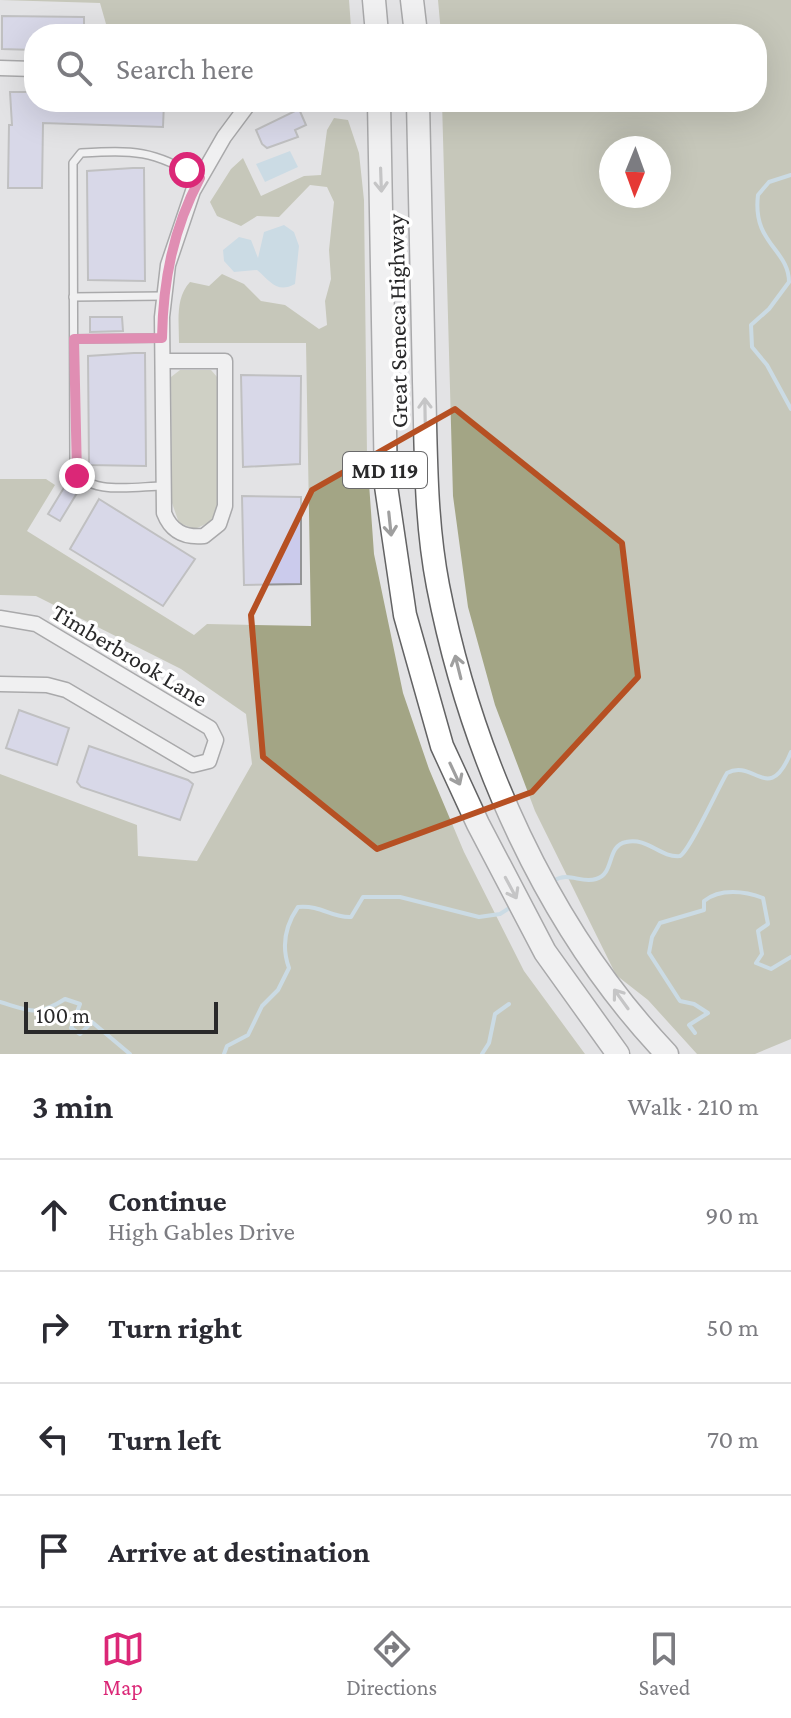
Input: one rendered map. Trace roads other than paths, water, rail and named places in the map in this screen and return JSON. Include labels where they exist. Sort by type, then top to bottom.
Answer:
[{"type":"main road","points":[[374,0],[376,24]]},
{"type":"main road","points":[[412,0],[415,24]]},
{"type":"main road","name":"Great Seneca Highway","points":[[379,112],[386,486],[405,615],[442,746],[478,824],[545,952],[618,1054]]},
{"type":"main road","name":"Great Seneca Highway","points":[[418,112],[427,487],[438,584],[460,674],[484,750],[512,819],[580,939],[627,1008],[667,1054]]},
{"type":"street","points":[[0,68],[24,69]]},
{"type":"street","points":[[164,361],[225,361],[225,499],[219,524],[204,536],[181,534],[171,527],[164,513],[163,296],[177,229],[200,178],[243,112]]},
{"type":"street","name":"Timberbrook Lane","points":[[0,618],[36,624],[210,728],[216,740],[209,761],[193,765],[66,690],[47,685],[0,684]]},
{"type":"lane","points":[[163,486],[89,485],[77,476],[73,163],[76,155],[155,154],[200,178]]},
{"type":"lane","points":[[73,297],[163,296]]},
{"type":"lane","points":[[74,339],[162,338]]},
{"type":"water","points":[[290,151],[298,167],[265,182],[256,164]]},
{"type":"water","points":[[284,225],[294,232],[299,246],[295,284],[278,287],[257,270],[234,272],[224,261],[223,250],[239,237],[251,240],[258,258],[264,232]]},
{"type":"waterway","points":[[791,175],[769,182],[758,195],[760,225],[783,261],[789,282],[769,309],[751,325],[752,347],[767,365],[791,409]]},
{"type":"waterway","points":[[553,881],[564,877],[591,880],[602,876],[616,849],[626,842],[641,842],[666,854],[680,856],[697,831],[727,773],[737,770],[761,777],[776,776],[791,752]]},
{"type":"waterway","points":[[695,1033],[689,1025],[708,1013],[694,1004],[680,1001],[649,953],[652,937],[660,923],[704,910],[704,901],[717,894],[741,892],[763,898],[768,924],[758,931],[762,954],[756,963],[771,969],[791,957]]},
{"type":"waterway","points":[[224,1054],[227,1046],[248,1035],[262,1006],[278,990],[289,968],[285,952],[286,936],[298,907],[351,917],[363,897],[400,897],[479,917],[500,914],[511,907]]},
{"type":"waterway","points":[[0,1002],[33,1011],[65,999],[80,1004],[71,1028],[80,1034],[92,1022],[130,1054]]},
{"type":"waterway","points":[[482,1054],[489,1043],[495,1014],[509,1004]]}]
